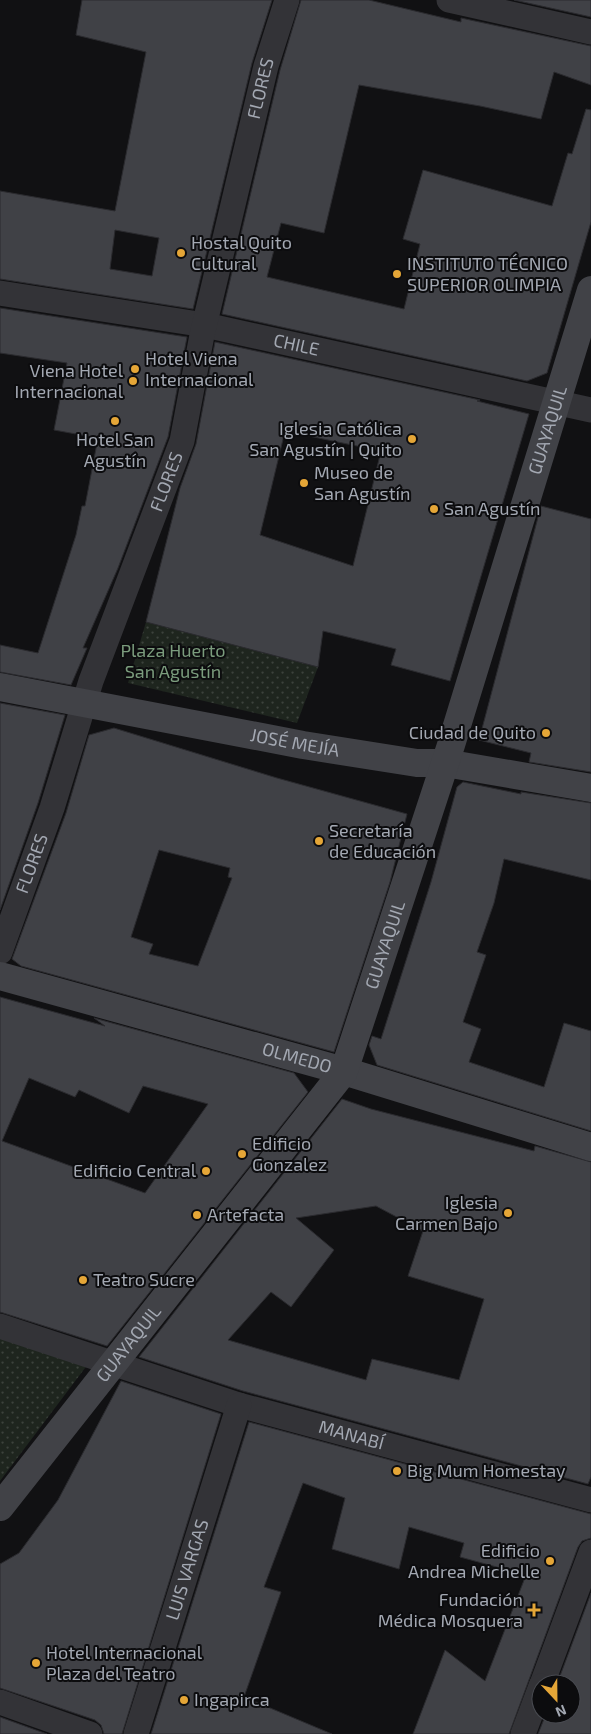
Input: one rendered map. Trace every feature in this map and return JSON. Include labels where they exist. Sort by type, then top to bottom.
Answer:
[{"type":"street","name":"FLORES","points":[[0,952],[52,808],[83,704],[182,441],[205,325],[266,66],[287,0]]},
{"type":"street","points":[[449,0],[591,32]]},
{"type":"street","name":"GUAYAQUIL","points":[[0,1507],[344,1071],[445,763],[591,290]]},
{"type":"street","name":"CHILE","points":[[0,293],[205,325],[591,410]]},
{"type":"street","name":"JOSÉ MEJÍA","points":[[0,687],[304,745],[417,763],[445,763],[591,788]]},
{"type":"street","name":"OLMEDO","points":[[0,976],[344,1071],[591,1147]]},
{"type":"street","name":"MANABÍ","points":[[0,1326],[113,1362],[239,1406],[591,1500]]},
{"type":"street","name":"LUIS VARGAS","points":[[136,1734],[239,1406]]},
{"type":"street","points":[[545,1674],[591,1552]]},
{"type":"street","points":[[0,1702],[90,1734]]},
{"type":"street","points":[[523,1734],[531,1712]]},
{"type":"green space","name":"Plaza Huerto San Agustín","points":[[146,622],[318,667],[297,723],[128,683]]},
{"type":"green space","points":[[0,1338],[88,1364],[0,1481]]},
{"type":"building","points":[[82,0],[272,0],[252,63],[193,309],[0,279],[0,191],[115,211],[146,52],[76,35]],"holes":[[[115,230],[159,238],[152,276],[110,269]]]},
{"type":"building","points":[[301,0],[369,0],[461,22],[461,18],[591,46],[591,85],[554,72],[541,119],[480,106],[359,85],[324,233],[281,223],[267,277],[404,309],[420,244],[403,239],[423,170],[552,206],[568,153],[572,154],[586,109],[591,110],[591,222],[547,373],[527,381],[222,314],[280,70]]},
{"type":"building","points":[[514,0],[591,0],[591,17]]},
{"type":"building","points":[[0,308],[187,337],[168,437],[118,568],[83,648],[87,648],[71,685],[0,672],[0,645],[38,653],[76,535],[82,506],[85,506],[98,438],[54,430],[67,363],[0,353]]},
{"type":"building","points":[[215,342],[480,400],[477,401],[529,414],[450,681],[391,665],[396,649],[323,631],[318,667],[146,622],[180,488],[196,444]],"holes":[[[285,431],[381,451],[353,566],[260,535]]]},
{"type":"building","points":[[541,506],[591,519],[591,772],[529,762],[531,753],[479,740]]},
{"type":"building","points":[[0,703],[65,715],[38,803],[0,910]]},
{"type":"building","points":[[114,728],[277,778],[407,814],[390,882],[334,1052],[21,966],[12,959],[66,813],[89,735]],"holes":[[[159,850],[230,868],[228,877],[232,878],[198,966],[149,954],[153,944],[131,937]]]},
{"type":"building","points":[[463,782],[521,794],[521,792],[591,803],[591,880],[504,859],[494,903],[477,952],[486,955],[463,1022],[481,1029],[469,1062],[544,1087],[564,1023],[591,1031],[591,1131],[377,1065],[369,1045],[372,1036],[381,1039],[431,882],[457,787]]},
{"type":"building","points":[[0,997],[105,1026],[94,1018],[294,1073],[308,1092],[107,1346],[0,1312]],"holes":[[[29,1078],[75,1097],[79,1090],[129,1113],[143,1086],[208,1104],[145,1193],[2,1141]]]},
{"type":"building","points":[[342,1099],[371,1109],[534,1151],[535,1146],[591,1162],[591,1477],[588,1484],[243,1391],[139,1357]],"holes":[[[376,1206],[423,1231],[408,1276],[484,1299],[459,1380],[372,1359],[366,1380],[228,1340],[271,1292],[291,1307],[334,1250],[296,1218]]]},
{"type":"building","points":[[121,1381],[221,1414],[122,1734],[104,1734],[101,1725],[95,1720],[0,1688],[0,1564],[19,1553],[58,1500]]},
{"type":"building","points":[[249,1422],[591,1514],[591,1538],[582,1541],[578,1547],[509,1734],[413,1734],[445,1650],[485,1681],[526,1575],[460,1557],[464,1543],[409,1527],[399,1569],[332,1549],[345,1498],[303,1483],[264,1587],[281,1592],[244,1697],[332,1734],[151,1734]]},
{"type":"building","points":[[591,1593],[591,1734],[538,1734],[542,1724],[581,1724],[581,1674],[561,1674]]},
{"type":"building","points":[[0,1717],[47,1734],[0,1734]]},
{"type":"place","name":"Hostal Quito Cultural","points":[[181,253]]},
{"type":"place","name":"INSTITUTO TÉCNICO SUPERIOR OLIMPIA","points":[[397,274]]},
{"type":"place","name":"Hotel Viena Internacional","points":[[135,369]]},
{"type":"place","name":"Viena Hotel Internacional","points":[[133,381]]},
{"type":"place","name":"Hotel San Agustín","points":[[115,421]]},
{"type":"place","name":"Iglesia Católica San Agustín | Quito","points":[[412,439]]},
{"type":"place","name":"Museo de San Agustín","points":[[304,483]]},
{"type":"place","name":"San Agustín","points":[[434,509]]},
{"type":"place","name":"Ciudad de Quito","points":[[546,733]]},
{"type":"place","name":"Secretaría de Educación","points":[[319,841]]},
{"type":"place","name":"Edificio Gonzalez","points":[[242,1154]]},
{"type":"place","name":"Edificio Central","points":[[206,1171]]},
{"type":"place","name":"Iglesia Carmen Bajo","points":[[508,1213]]},
{"type":"place","name":"Artefacta","points":[[197,1215]]},
{"type":"place","name":"Teatro Sucre","points":[[83,1280]]},
{"type":"place","name":"Big Mum Homestay","points":[[397,1471]]},
{"type":"place","name":"Edificio Andrea Michelle","points":[[550,1561]]},
{"type":"place","name":"Fundación Médica Mosquera","points":[[534,1610]]},
{"type":"place","name":"Hotel Internacional Plaza del Teatro","points":[[36,1663]]},
{"type":"place","name":"Ingapirca","points":[[184,1700]]}]
